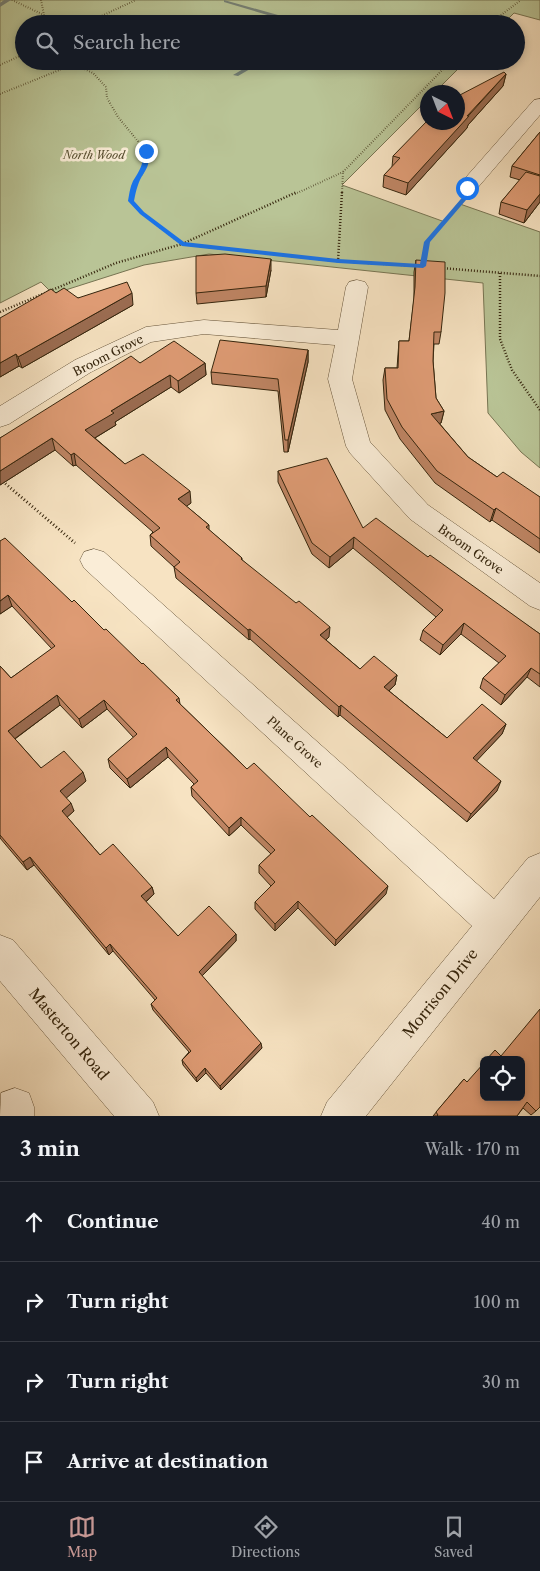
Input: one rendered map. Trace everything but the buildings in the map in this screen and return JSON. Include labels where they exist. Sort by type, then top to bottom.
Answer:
[{"type":"street","points":[[467,188],[540,104]]},
{"type":"street","name":"Broom Grove","points":[[357,287],[340,378],[360,446],[419,512],[540,598]]},
{"type":"street","name":"Broom Grove","points":[[0,418],[83,366],[146,335],[204,327],[347,338]]},
{"type":"street","name":"Plane Grove","points":[[94,560],[496,924]]},
{"type":"street","name":"Morrison Drive","points":[[341,1116],[540,870]]},
{"type":"street","name":"Masterton Road","points":[[0,953],[138,1116]]},
{"type":"path","points":[[13,0],[44,15]]},
{"type":"path","points":[[41,0],[44,15]]},
{"type":"path","points":[[104,15],[136,0]]},
{"type":"path","points":[[501,15],[521,0]]},
{"type":"path","points":[[0,65],[15,58]]},
{"type":"path","points":[[0,94],[60,70]]},
{"type":"path","points":[[86,70],[92,73],[106,87],[108,98],[118,116],[146,151],[147,161],[142,174],[135,182],[131,201],[142,213],[182,244],[338,261],[423,266],[427,242],[469,193],[467,188]]},
{"type":"path","points":[[0,312],[116,263],[182,244],[343,172],[442,70]]},
{"type":"path","points":[[338,261],[343,172]]},
{"type":"path","points":[[433,267],[540,276]]},
{"type":"path","points":[[500,273],[500,339],[512,370],[540,410]]},
{"type":"path","points":[[0,479],[94,560]]},
{"type":"green space","name":"North Wood","points":[[0,0],[540,0],[540,20],[514,13],[512,15],[15,15],[15,70],[457,70],[442,85],[420,85],[420,107],[342,185],[445,222],[460,204],[540,232],[540,468],[521,452],[488,413],[483,283],[209,254],[144,265],[53,294],[41,282],[0,303]]},
{"type":"waterway","points":[[0,5],[8,0]]},
{"type":"waterway","points":[[226,1],[273,15]]},
{"type":"waterway","points":[[236,75],[245,70]]},
{"type":"route","points":[[146,151],[147,161],[142,174],[135,182],[131,201],[142,213],[182,244],[338,261],[423,266],[427,242],[469,193],[467,188]]}]
